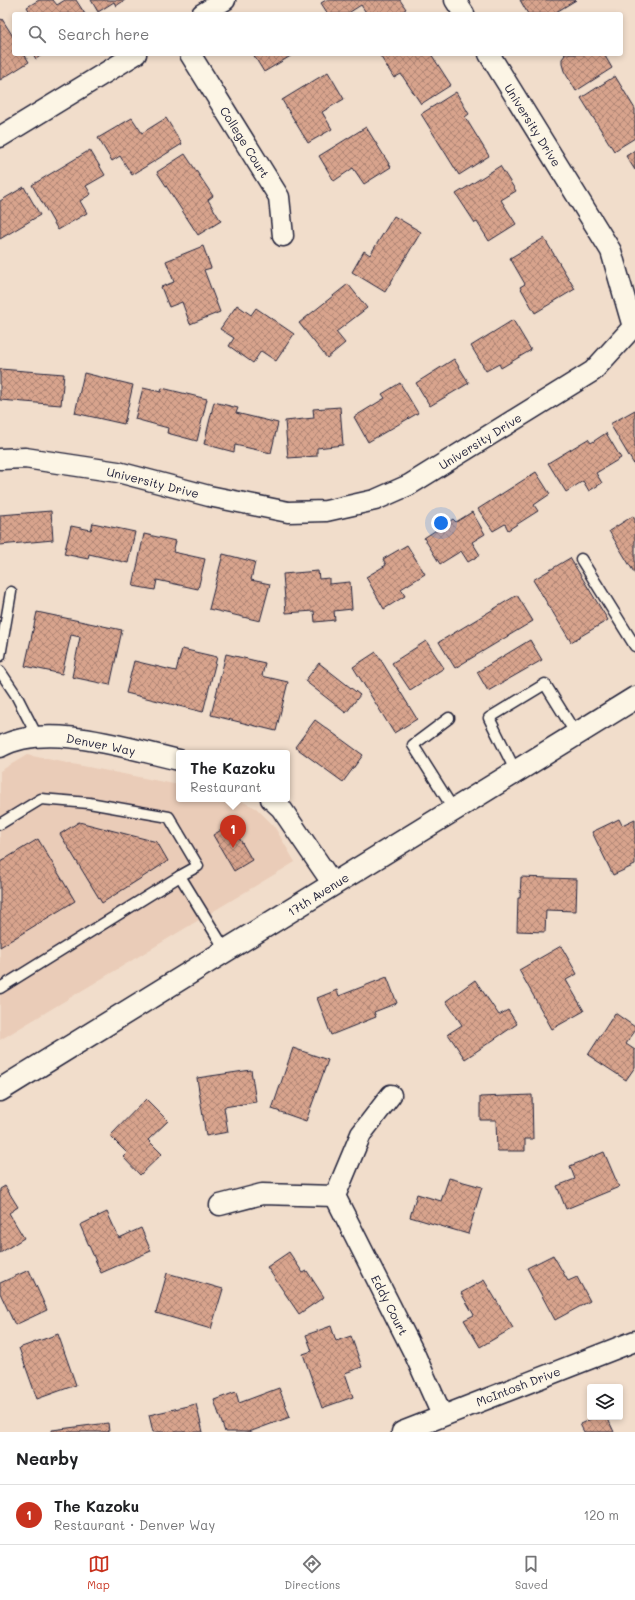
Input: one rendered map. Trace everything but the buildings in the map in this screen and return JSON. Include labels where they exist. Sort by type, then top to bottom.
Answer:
[{"type":"main road","name":"17th Avenue","points":[[0,1090],[635,698]]},
{"type":"street","points":[[205,12],[225,0]]},
{"type":"street","points":[[455,0],[463,12]]},
{"type":"street","points":[[0,137],[133,56]]},
{"type":"street","name":"College Court","points":[[191,56],[279,197],[283,236]]},
{"type":"street","name":"University Drive","points":[[0,459],[24,458],[118,472],[209,496],[288,512],[326,511],[375,500],[409,485],[593,371],[633,327],[611,251],[490,56]]},
{"type":"street","name":"Denver Way","points":[[0,746],[7,742],[36,736],[76,737],[176,759]]},
{"type":"street","points":[[274,802],[281,808],[333,884]]},
{"type":"street","points":[[220,1205],[262,1194],[335,1196],[361,1134],[391,1096]]},
{"type":"street","name":"Eddy Court","points":[[335,1196],[415,1355],[442,1415]]},
{"type":"street","name":"McIntosh Drive","points":[[402,1432],[442,1415],[635,1341]]},
{"type":"lane","points":[[581,559],[635,646]]},
{"type":"lane","points":[[0,656],[11,592]]},
{"type":"lane","points":[[0,671],[16,695],[36,736]]},
{"type":"lane","points":[[516,772],[489,718],[545,684],[576,734]]},
{"type":"lane","points":[[448,718],[414,745],[454,810]]},
{"type":"lane","points":[[0,824],[41,799],[89,803],[169,817],[198,866],[0,988]]},
{"type":"lane","points":[[180,876],[226,950]]},
{"type":"shaded area","points":[[27,755],[176,784],[176,802],[243,802],[256,808],[274,826],[295,862],[0,1040],[0,771]]},
{"type":"place","name":"The Kazoku","points":[[233,848]]}]
